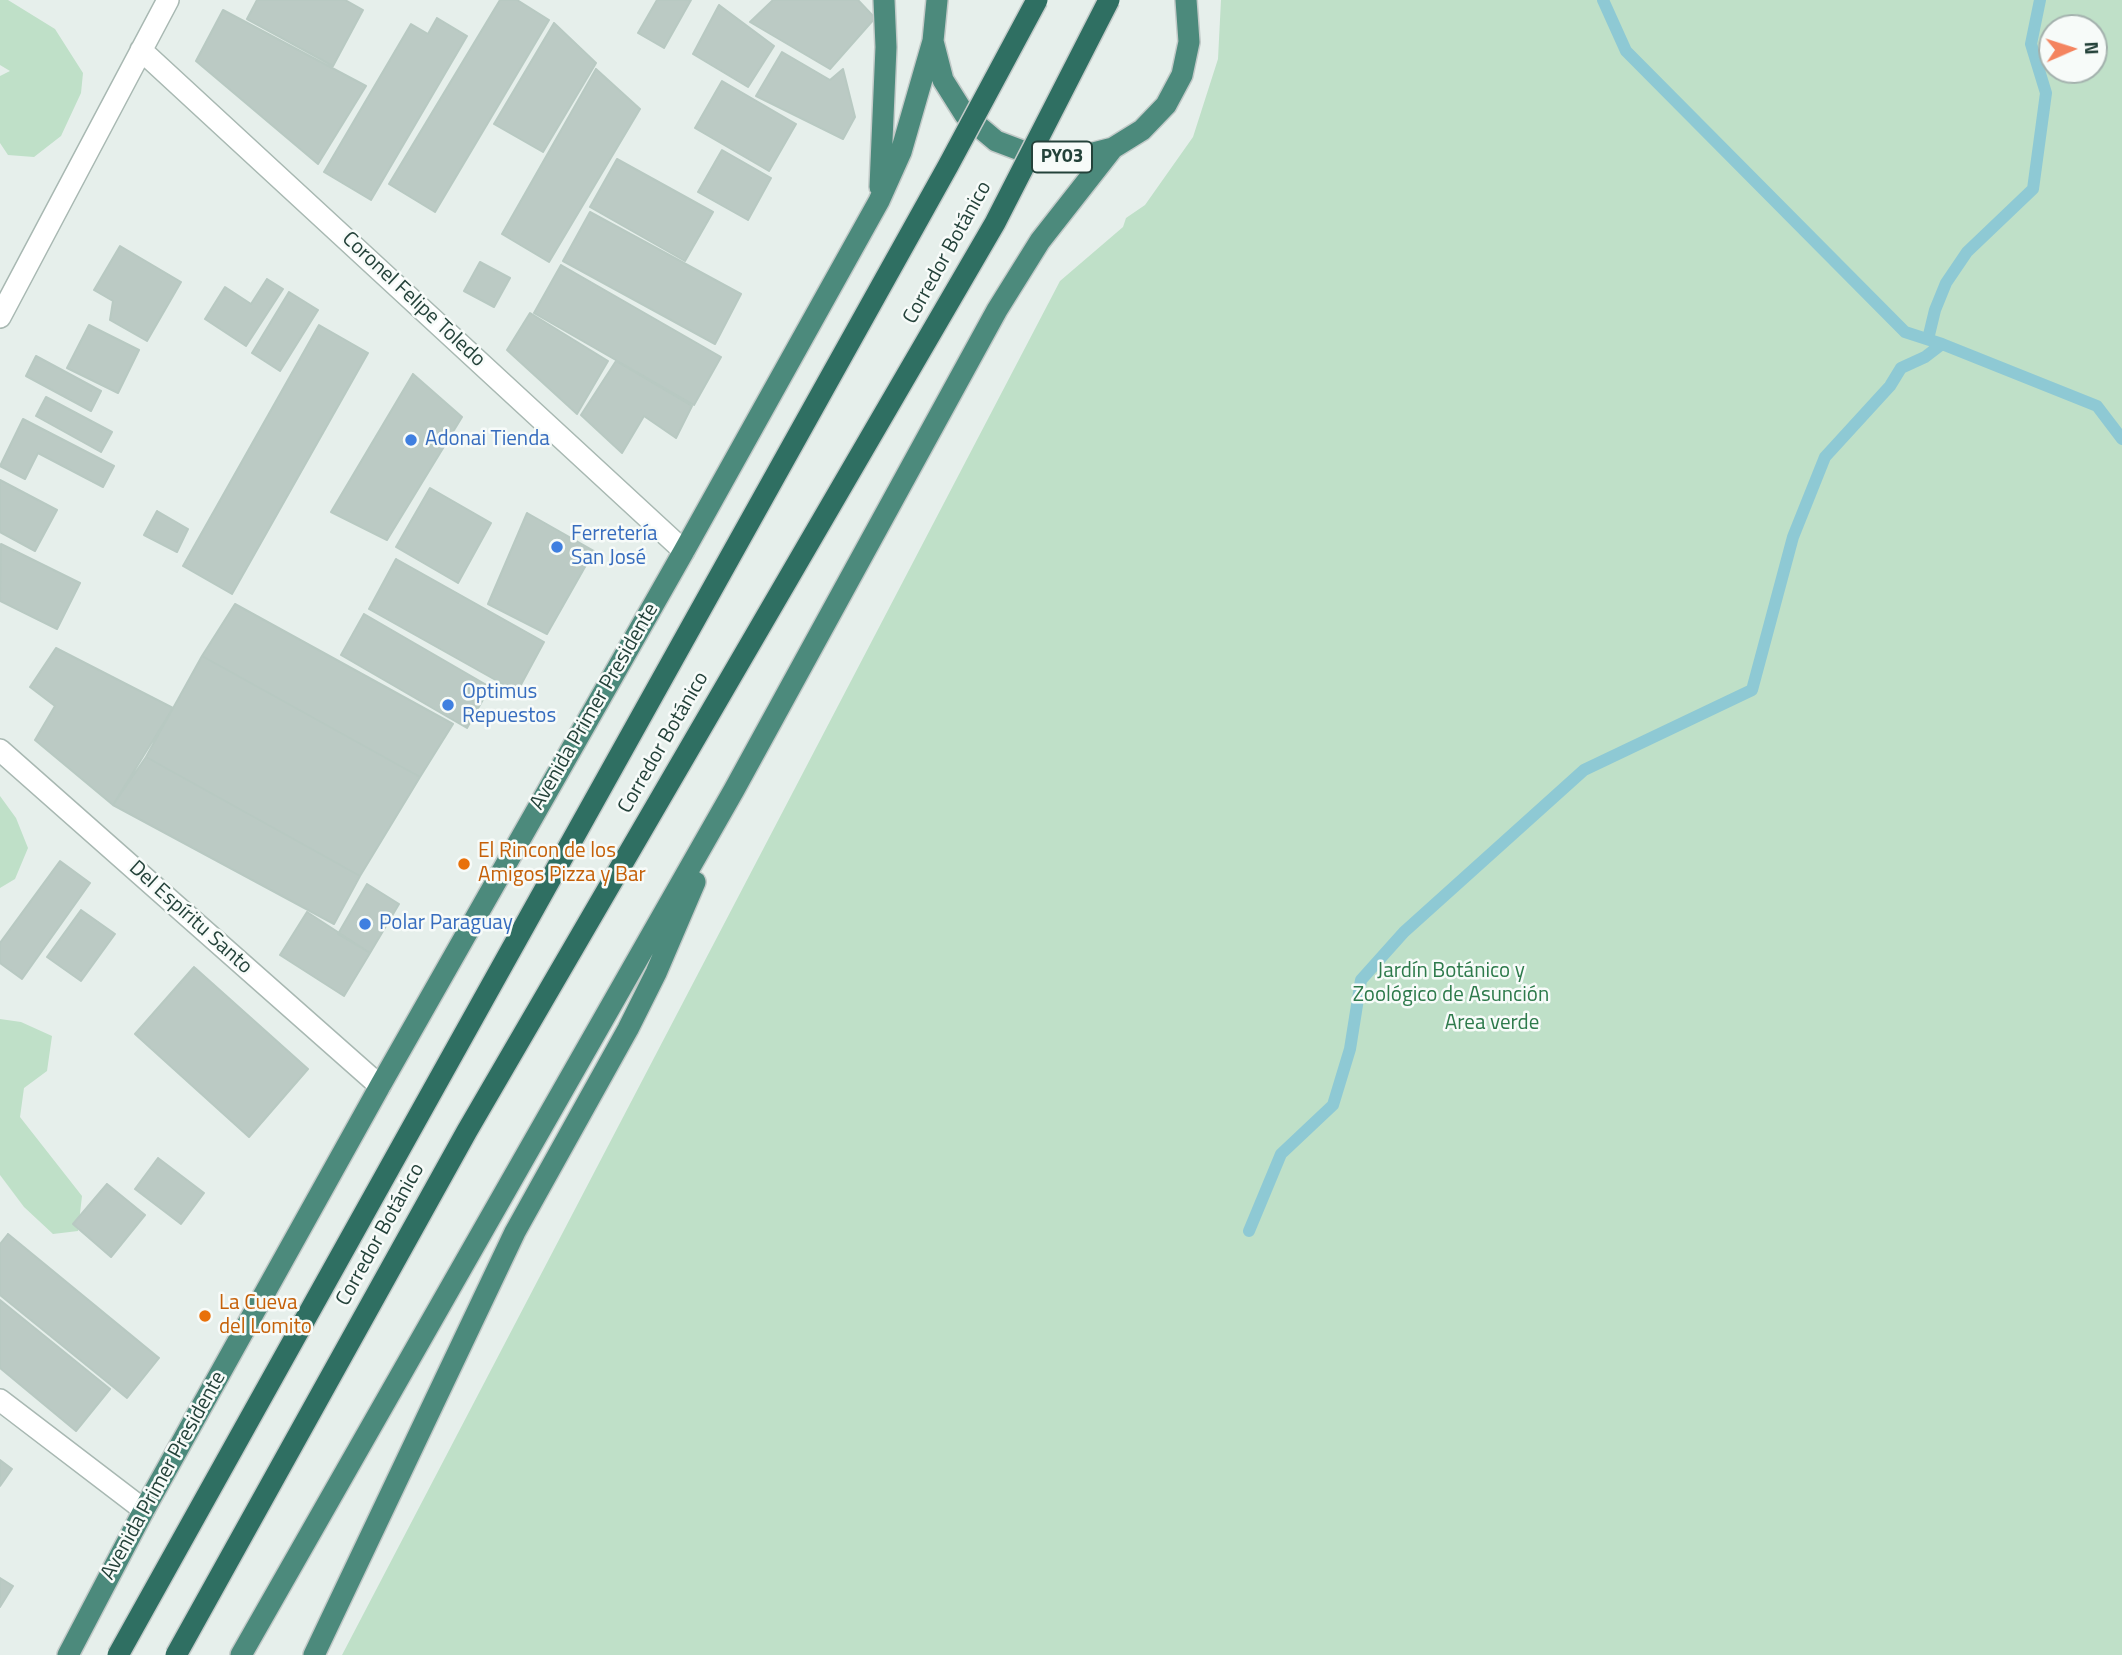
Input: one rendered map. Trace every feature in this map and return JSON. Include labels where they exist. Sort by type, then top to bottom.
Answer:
[{"type":"highway","points":[[879,201],[886,47],[884,0]]},
{"type":"highway","name":"Avenida Primer Presidente","points":[[68,1655],[144,1510],[380,1086],[879,201],[901,152],[933,41],[937,0]]},
{"type":"highway","name":"Corredor Botánico","points":[[118,1655],[948,166],[1037,0]]},
{"type":"highway","name":"Corredor Botánico","points":[[176,1655],[467,1131],[995,223],[1109,0]]},
{"type":"highway","name":"Avenida Primer Presidente","points":[[933,41],[943,80],[965,115],[996,141],[1033,155],[1074,158],[1113,148],[1142,130],[1166,105],[1182,75],[1189,42],[1186,0]]},
{"type":"highway","name":"Avenida Primer Presidente","points":[[241,1655],[734,790],[997,310],[1040,242],[1113,148]]},
{"type":"highway","points":[[314,1655],[515,1232],[628,1029],[656,973],[734,790]]},
{"type":"street","points":[[0,317],[168,0]]},
{"type":"street","name":"Coronel Felipe Toledo","points":[[141,50],[684,551]]},
{"type":"street","name":"Del Espíritu Santo","points":[[0,750],[380,1086]]},
{"type":"street","points":[[0,1400],[144,1510]]},
{"type":"green space","points":[[0,0],[8,0],[55,29],[83,73],[81,93],[61,136],[34,157],[8,155],[0,143],[0,76],[10,71],[0,65]]},
{"type":"green space","name":"Jardín Botánico y Zoológico de Asunción","points":[[1221,0],[2122,0],[2122,1655],[342,1655],[1060,281],[1123,227],[1126,218],[1145,205],[1193,137],[1218,59]]},
{"type":"green space","points":[[0,796],[16,818],[28,848],[15,879],[0,888]]},
{"type":"green space","points":[[0,1019],[21,1022],[52,1036],[47,1071],[24,1088],[20,1117],[82,1196],[78,1231],[53,1234],[24,1207],[0,1175]]},
{"type":"building","points":[[257,0],[345,0],[363,10],[333,66],[247,19]]},
{"type":"building","points":[[500,0],[517,0],[549,20],[435,212],[389,184]]},
{"type":"building","points":[[657,0],[691,0],[664,48],[638,33]]},
{"type":"building","points":[[773,0],[858,0],[875,18],[830,69],[750,22]]},
{"type":"building","points":[[719,5],[774,46],[748,87],[693,54]]},
{"type":"building","points":[[223,10],[366,86],[318,164],[196,61]]},
{"type":"building","points":[[437,18],[467,36],[371,200],[324,172],[411,24],[428,34]]},
{"type":"building","points":[[554,23],[596,63],[543,152],[494,124]]},
{"type":"building","points":[[782,52],[830,80],[843,69],[855,117],[843,139],[756,96]]},
{"type":"building","points":[[596,69],[640,109],[549,262],[502,234]]},
{"type":"building","points":[[722,81],[796,124],[769,171],[695,128]]},
{"type":"building","points":[[722,150],[771,178],[748,220],[698,192]]},
{"type":"building","points":[[617,159],[713,212],[685,261],[590,207]]},
{"type":"building","points":[[590,212],[741,294],[715,344],[563,261]]},
{"type":"building","points":[[120,246],[181,282],[147,341],[110,320],[113,301],[94,290]]},
{"type":"building","points":[[480,262],[510,278],[494,307],[464,291]]},
{"type":"building","points":[[561,265],[721,357],[694,405],[534,313]]},
{"type":"building","points":[[267,279],[283,289],[246,346],[205,319],[225,287],[251,304]]},
{"type":"building","points":[[289,292],[318,310],[280,371],[252,353]]},
{"type":"building","points":[[530,313],[608,361],[577,414],[507,350]]},
{"type":"building","points":[[89,325],[139,350],[118,393],[67,368]]},
{"type":"building","points":[[319,325],[368,353],[232,594],[183,566]]},
{"type":"building","points":[[36,356],[101,391],[91,411],[26,376]]},
{"type":"building","points":[[616,361],[692,406],[676,438],[644,416],[622,453],[581,415]]},
{"type":"building","points":[[413,374],[462,417],[387,540],[331,512]]},
{"type":"building","points":[[46,397],[112,432],[101,452],[36,416]]},
{"type":"building","points":[[23,419],[114,466],[103,487],[38,453],[25,479],[0,466]]},
{"type":"building","points":[[0,480],[57,510],[35,551],[0,532]]},
{"type":"building","points":[[430,488],[491,523],[458,583],[396,547]]},
{"type":"building","points":[[157,511],[188,529],[177,552],[144,535]]},
{"type":"building","points":[[527,513],[594,551],[547,634],[488,604]]},
{"type":"building","points":[[1,544],[80,583],[57,629],[0,601]]},
{"type":"building","points":[[396,559],[544,642],[517,692],[369,609]]},
{"type":"building","points":[[235,604],[453,724],[420,777],[202,656]]},
{"type":"building","points":[[364,614],[490,687],[467,728],[341,655]]},
{"type":"building","points":[[56,648],[173,708],[113,805],[35,740],[55,706],[30,687]]},
{"type":"building","points":[[202,656],[420,777],[360,876],[146,757]]},
{"type":"building","points":[[146,757],[360,876],[334,924],[113,805]]},
{"type":"building","points":[[60,861],[90,883],[22,979],[0,963],[0,943]]},
{"type":"building","points":[[367,884],[399,904],[370,953],[338,934]]},
{"type":"building","points":[[81,910],[115,934],[81,981],[47,957]]},
{"type":"building","points":[[307,912],[370,953],[344,996],[280,955]]},
{"type":"building","points":[[194,967],[308,1069],[249,1137],[135,1034]]},
{"type":"building","points":[[158,1158],[204,1193],[181,1224],[135,1189]]},
{"type":"building","points":[[107,1184],[145,1215],[111,1257],[73,1224]]},
{"type":"building","points":[[8,1234],[159,1358],[127,1398],[0,1295],[0,1244]]},
{"type":"building","points":[[0,1300],[110,1389],[76,1431],[0,1368]]},
{"type":"building","points":[[0,1460],[12,1469],[0,1486]]},
{"type":"building","points":[[0,1578],[13,1586],[0,1607]]},
{"type":"waterway","points":[[1603,0],[1626,51],[1905,332],[1942,344],[2097,406],[2122,439]]},
{"type":"waterway","points":[[1928,339],[1935,310],[1946,283],[1967,252],[2033,189],[2046,93],[2031,44],[2040,0]]},
{"type":"waterway","points":[[1249,1231],[1281,1154],[1333,1105],[1350,1049],[1361,980],[1404,932],[1584,770],[1752,690],[1793,537],[1825,457],[1890,386],[1901,368],[1925,357],[1942,344]]},
{"type":"place","name":"Adonai Tienda","points":[[411,440]]},
{"type":"place","name":"Ferretería San José","points":[[557,547]]},
{"type":"place","name":"Optimus Repuestos","points":[[448,705]]},
{"type":"place","name":"El Rincon de los Amigos Pizza y Bar","points":[[464,864]]},
{"type":"place","name":"Polar Paraguay","points":[[365,924]]},
{"type":"place","name":"La Cueva del Lomito","points":[[205,1316]]},
{"type":"park label","name":"Area verde","points":[[1492,1024]]}]
